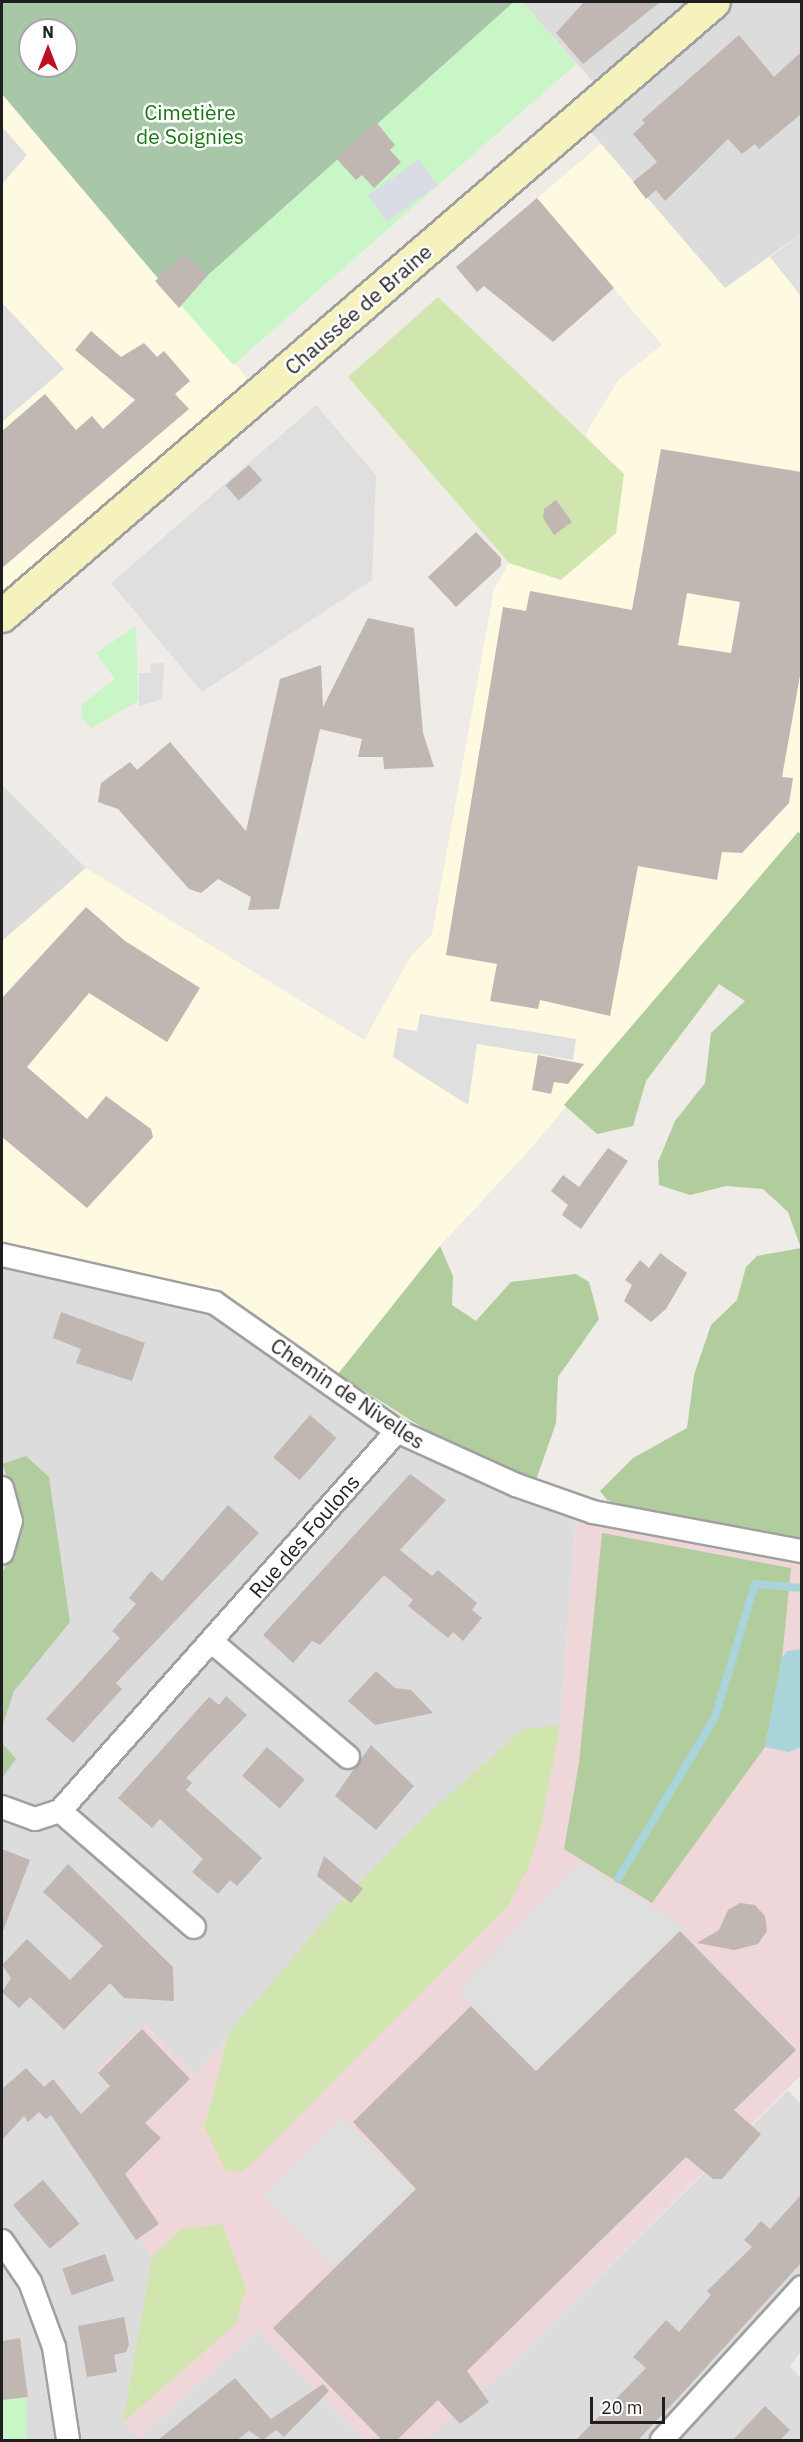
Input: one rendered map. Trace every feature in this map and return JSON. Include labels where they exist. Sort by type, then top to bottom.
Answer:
[{"type":"street","name":"Chaussée de Braine","points":[[2,616],[714,2]]},
{"type":"street","name":"Chemin de Nivelles","points":[[2,1255],[215,1304],[397,1431],[456,1461],[593,1512],[801,1551]]},
{"type":"street","name":"Rue des Foulons","points":[[60,1811],[397,1431]]},
{"type":"street","points":[[2,1488],[11,1521],[2,1553]]},
{"type":"street","points":[[212,1642],[348,1757]]},
{"type":"street","points":[[2,1807],[35,1819],[60,1811],[194,1927]]},
{"type":"street","points":[[2,2241],[30,2283],[54,2347],[68,2440]]},
{"type":"street","points":[[662,2440],[801,2287]]},
{"type":"shaded area","points":[[522,2],[801,2],[801,234],[725,289],[569,106],[595,84]]},
{"type":"shaded area","points":[[2,94],[251,383],[2,604]]},
{"type":"shaded area","points":[[2,127],[27,155],[2,184]]},
{"type":"shaded area","points":[[601,144],[725,288],[801,234],[801,834],[798,832],[533,1146],[440,1246],[324,1392],[212,1312],[2,1259],[2,941],[86,868],[364,1040],[411,956],[432,934],[494,589],[509,563],[561,580],[624,474],[585,435],[619,379],[662,345],[537,198]]},
{"type":"shaded area","points":[[419,159],[438,185],[387,222],[368,196]]},
{"type":"shaded area","points":[[801,234],[801,296],[770,257]]},
{"type":"shaded area","points":[[2,303],[64,369],[2,422]]},
{"type":"shaded area","points":[[316,405],[376,475],[372,580],[202,692],[111,583]]},
{"type":"shaded area","points":[[164,663],[162,699],[139,706],[139,673],[150,673],[151,664]]},
{"type":"shaded area","points":[[2,785],[86,868],[2,941]]},
{"type":"shaded area","points":[[420,1014],[576,1039],[573,1060],[477,1044],[468,1105],[393,1057],[398,1028],[417,1031]]},
{"type":"shaded area","points":[[2,1259],[212,1312],[398,1445],[576,1520],[560,1725],[420,1821],[336,1907],[195,2076],[145,2025],[97,2070],[114,2089],[139,2237],[152,2257],[139,2438],[258,2330],[364,2440],[2,2440]]},
{"type":"shaded area","points":[[576,1520],[801,1563],[801,2075],[501,2374],[424,2440],[364,2440],[258,2330],[138,2439],[123,2422],[152,2257],[116,2206],[114,2089],[96,2070],[144,2025],[195,2076],[336,1907],[420,1821],[523,1729],[560,1725]]},
{"type":"shaded area","points":[[580,1861],[687,1929],[537,2074],[458,1990]]},
{"type":"shaded area","points":[[788,2090],[801,2104],[802,2350],[790,2366],[801,2378],[801,2440],[424,2440],[501,2374]]},
{"type":"shaded area","points":[[342,2117],[416,2191],[337,2270],[263,2196]]},
{"type":"green space","name":"Cimetière de Soignies","points":[[2,2],[514,2],[178,302],[2,94]]},
{"type":"green space","points":[[514,2],[522,2],[576,64],[233,365],[178,302]]},
{"type":"green space","points":[[438,297],[624,474],[616,533],[561,580],[509,563],[348,377]]},
{"type":"green space","points":[[136,626],[138,701],[91,728],[81,717],[82,704],[115,679],[96,653]]},
{"type":"green space","points":[[798,832],[801,834],[801,1248],[788,1212],[763,1189],[726,1186],[690,1195],[659,1185],[658,1162],[675,1121],[705,1083],[711,1033],[745,1001],[719,984],[646,1081],[633,1126],[597,1134],[564,1105]]},
{"type":"green space","points":[[440,1246],[453,1276],[452,1305],[476,1321],[511,1282],[576,1274],[589,1282],[599,1319],[558,1377],[556,1423],[536,1480],[453,1447],[338,1374]]},
{"type":"green space","points":[[801,1248],[801,1539],[629,1508],[607,1500],[600,1491],[633,1458],[687,1428],[694,1375],[711,1325],[737,1300],[746,1267],[757,1256]]},
{"type":"green space","points":[[26,1456],[49,1477],[70,1622],[14,1691],[2,1727],[2,1574],[15,1544],[16,1499],[2,1464]]},
{"type":"green space","points":[[602,1533],[791,1568],[782,1658],[765,1747],[652,1903],[564,1849],[579,1763]]},
{"type":"green space","points":[[560,1725],[541,1827],[528,1868],[507,1907],[243,2172],[226,2171],[204,2127],[229,2033],[336,1907],[420,1821],[523,1729]]},
{"type":"green space","points":[[2,1743],[16,1759],[2,1778]]},
{"type":"green space","points":[[222,2224],[246,2288],[236,2324],[123,2422],[152,2257],[181,2229]]},
{"type":"green space","points":[[2,2393],[27,2393],[26,2440],[2,2440]]},
{"type":"water","points":[[801,1649],[801,1747],[789,1752],[765,1747],[782,1658],[787,1651]]},
{"type":"building","points":[[584,2],[660,2],[583,64],[556,33]]},
{"type":"building","points":[[739,35],[774,77],[801,52],[801,114],[759,149],[755,144],[742,154],[728,139],[665,201],[656,190],[646,199],[633,182],[657,162],[633,134],[645,123],[642,120]]},
{"type":"building","points":[[376,122],[395,145],[390,150],[401,162],[374,188],[362,175],[356,180],[336,158]]},
{"type":"building","points":[[537,198],[614,288],[553,342],[484,286],[477,292],[456,267]]},
{"type":"building","points":[[186,253],[207,276],[179,308],[155,281]]},
{"type":"building","points":[[91,331],[121,357],[144,343],[157,357],[164,351],[190,381],[175,394],[189,409],[2,568],[2,431],[45,394],[76,430],[92,416],[103,429],[135,400],[75,350]]},
{"type":"building","points":[[661,449],[801,472],[801,670],[782,777],[793,778],[789,803],[742,853],[722,852],[717,880],[638,866],[610,1016],[540,1000],[538,1009],[490,1001],[497,964],[446,955],[503,607],[526,611],[530,591],[632,610]],"holes":[[[687,593],[740,602],[731,653],[678,645]]]},
{"type":"building","points":[[249,465],[262,480],[239,500],[226,485]]},
{"type":"building","points":[[556,500],[572,522],[554,535],[543,518],[544,509]]},
{"type":"building","points":[[476,532],[501,558],[501,566],[456,607],[428,577]]},
{"type":"building","points":[[368,618],[414,628],[423,733],[434,767],[384,769],[383,757],[358,757],[362,739],[320,729],[279,909],[248,910],[251,897],[218,879],[201,893],[189,889],[118,809],[98,802],[101,783],[130,762],[137,770],[170,742],[246,831],[280,679],[321,665],[323,707]]},
{"type":"building","points":[[86,907],[125,941],[200,988],[167,1042],[89,993],[27,1067],[87,1119],[106,1096],[151,1129],[153,1137],[87,1208],[2,1137],[2,998]]},
{"type":"building","points":[[538,1055],[584,1064],[568,1084],[554,1082],[551,1094],[532,1090]]},
{"type":"building","points":[[608,1148],[628,1161],[581,1229],[562,1215],[568,1205],[551,1191],[563,1175],[579,1187]]},
{"type":"building","points":[[660,1253],[687,1273],[666,1309],[651,1322],[624,1301],[632,1285],[625,1280],[640,1260],[649,1268]]},
{"type":"building","points":[[61,1312],[145,1343],[132,1381],[76,1363],[81,1349],[53,1338]]},
{"type":"building","points":[[310,1415],[336,1438],[300,1480],[273,1457]]},
{"type":"building","points":[[410,1474],[446,1500],[400,1550],[432,1576],[438,1570],[477,1603],[472,1610],[482,1618],[463,1641],[453,1632],[448,1638],[408,1606],[413,1600],[384,1575],[320,1645],[312,1641],[293,1663],[263,1635]]},
{"type":"building","points":[[228,1505],[259,1533],[116,1683],[122,1689],[73,1743],[46,1719],[120,1638],[112,1631],[136,1604],[129,1598],[151,1571],[162,1581]]},
{"type":"building","points":[[376,1671],[395,1688],[411,1690],[433,1713],[375,1725],[348,1701]]},
{"type":"building","points":[[226,1696],[247,1715],[186,1778],[192,1783],[186,1790],[262,1858],[237,1886],[230,1880],[218,1894],[192,1872],[203,1859],[160,1819],[152,1828],[118,1798],[209,1697],[219,1705]]},
{"type":"building","points":[[371,1745],[414,1786],[376,1830],[335,1796]]},
{"type":"building","points":[[267,1747],[305,1780],[280,1808],[242,1776]]},
{"type":"building","points":[[2,1849],[30,1860],[3,1931],[2,1931]]},
{"type":"building","points":[[324,1856],[363,1889],[351,1903],[317,1876]]},
{"type":"building","points":[[68,1864],[173,1967],[174,2001],[124,1998],[110,1983],[64,2030],[30,1997],[19,2008],[2,1992],[11,1978],[2,1965],[27,1939],[70,1980],[103,1946],[43,1892]]},
{"type":"building","points":[[740,1903],[755,1905],[765,1916],[767,1931],[758,1944],[734,1950],[697,1943],[719,1930],[728,1910]]},
{"type":"building","points":[[680,1931],[796,2050],[734,2110],[761,2134],[722,2179],[713,2179],[686,2157],[467,2371],[489,2402],[460,2424],[438,2400],[397,2440],[382,2440],[273,2328],[416,2189],[353,2122],[471,2006],[536,2071]]},
{"type":"building","points":[[142,2029],[190,2079],[145,2123],[161,2138],[125,2174],[159,2224],[136,2240],[51,2115],[46,2119],[39,2112],[28,2122],[24,2116],[2,2140],[2,2089],[26,2068],[44,2087],[53,2079],[81,2114],[110,2086],[98,2073]]},
{"type":"building","points":[[43,2180],[80,2224],[50,2249],[13,2205]]},
{"type":"building","points":[[801,2195],[801,2263],[678,2398],[638,2440],[576,2440],[646,2368],[633,2357],[666,2320],[679,2332],[711,2295],[707,2291],[752,2247],[744,2240],[761,2221],[770,2229]]},
{"type":"building","points":[[105,2254],[114,2280],[72,2295],[62,2269]]},
{"type":"building","points":[[124,2317],[129,2344],[126,2352],[114,2355],[117,2372],[87,2377],[78,2326]]},
{"type":"building","points":[[20,2338],[28,2397],[2,2400],[2,2341]]},
{"type":"building","points":[[235,2378],[271,2419],[323,2384],[329,2391],[284,2437],[276,2430],[263,2440],[249,2431],[237,2440],[158,2440]]},
{"type":"building","points":[[765,2406],[790,2430],[780,2440],[733,2440]]},
{"type":"waterway","points":[[618,1879],[715,1717],[755,1584],[802,1588]]}]
